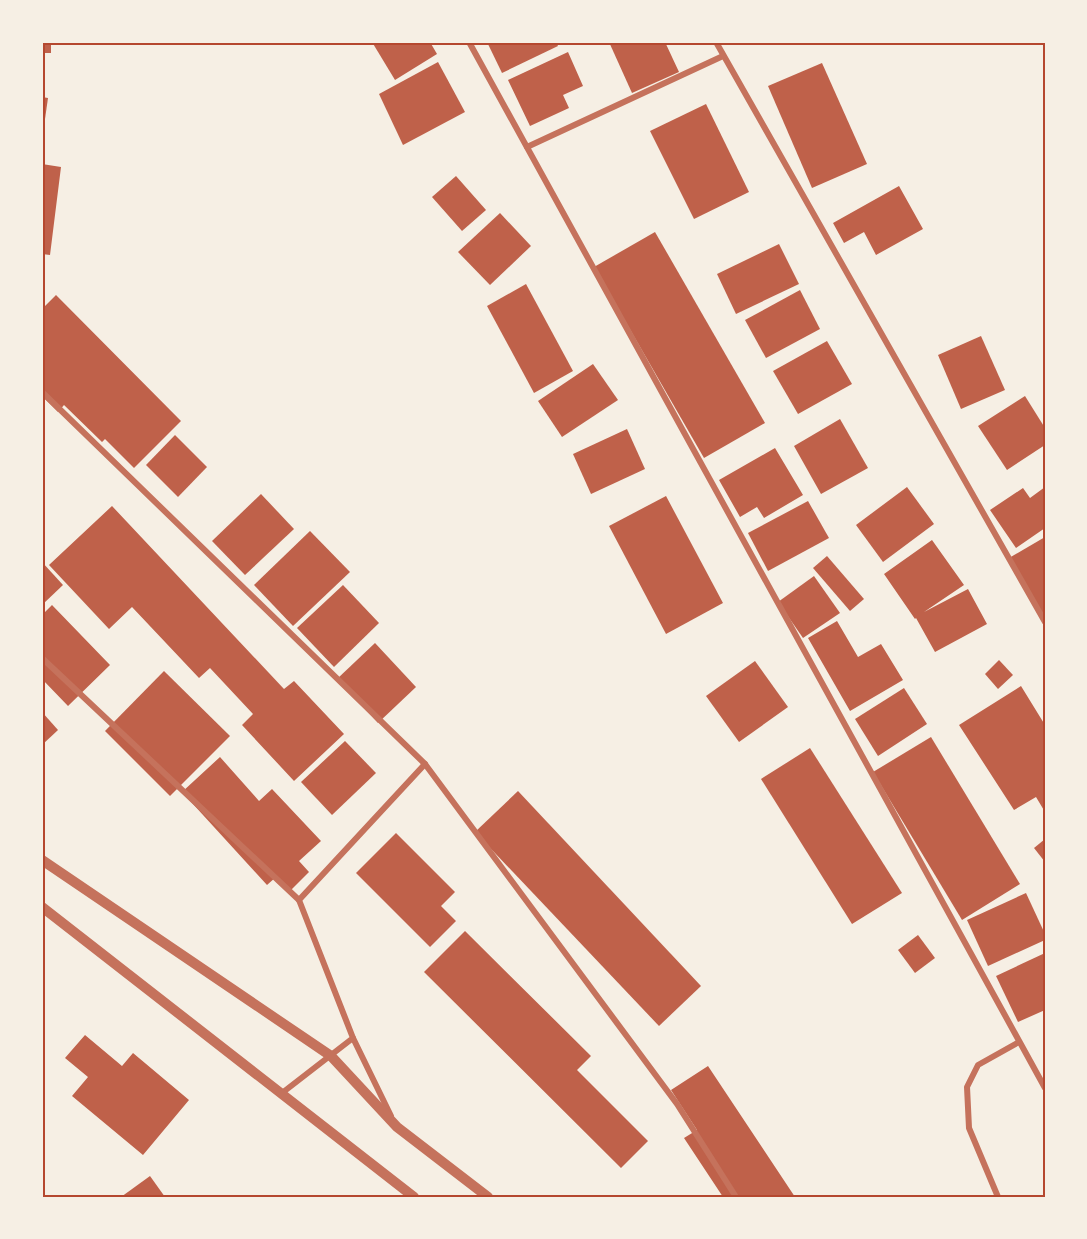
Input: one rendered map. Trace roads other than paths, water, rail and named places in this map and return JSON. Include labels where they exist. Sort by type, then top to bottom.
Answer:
[{"type":"street","points":[[469,42],[1045,1088]]},
{"type":"street","points":[[716,42],[1045,622]]},
{"type":"street","points":[[527,147],[723,56]]},
{"type":"street","points":[[42,392],[425,764],[677,1104],[735,1197]]},
{"type":"street","points":[[42,658],[299,900],[353,1038],[397,1127]]},
{"type":"street","points":[[299,900],[425,764]]},
{"type":"street","points":[[42,860],[331,1056],[397,1127],[488,1197]]},
{"type":"street","points":[[42,907],[414,1197]]},
{"type":"street","points":[[282,1093],[353,1038]]},
{"type":"street","points":[[998,1197],[969,1128],[967,1087],[978,1065],[1019,1042]]}]
